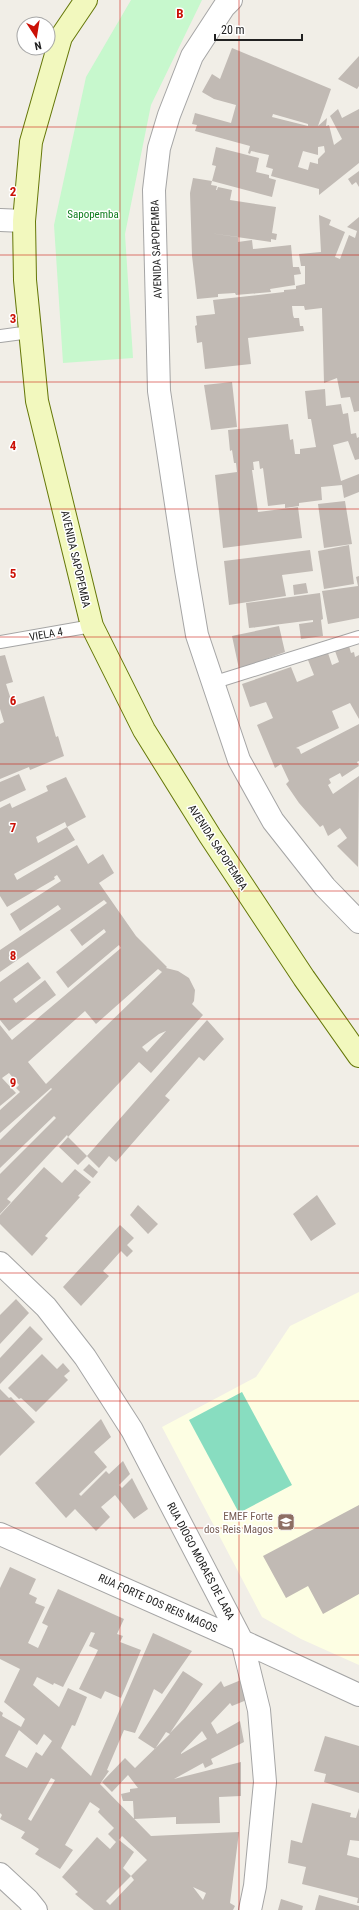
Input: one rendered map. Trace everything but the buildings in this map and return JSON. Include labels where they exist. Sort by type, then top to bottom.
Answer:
[{"type":"main road","name":"AVENIDA SAPOPEMBA","points":[[86,0],[61,38],[31,142],[24,221],[25,280],[37,401],[92,626],[144,730],[202,823],[304,978],[359,1056]]},
{"type":"street","name":"AVENIDA SAPOPEMBA","points":[[230,0],[192,56],[169,115],[159,148],[154,190],[159,391],[197,634],[212,683],[239,760],[273,822],[324,887],[359,922]]},
{"type":"street","points":[[0,220],[24,221]]},
{"type":"street","name":"RUA DIOGO MORAES DE LARA","points":[[0,1263],[46,1307],[86,1357],[132,1430],[242,1641],[259,1710],[265,1782],[250,1910]]},
{"type":"street","name":"RUA FORTE DOS REIS MAGOS","points":[[0,1534],[242,1641],[359,1695]]},
{"type":"street","points":[[0,1874],[28,1900],[36,1910]]},
{"type":"lane","points":[[0,336],[30,332]]},
{"type":"lane","name":"VIELA 4","points":[[0,642],[92,626]]},
{"type":"lane","points":[[212,683],[359,637]]},
{"type":"shaded area","name":"EMEF Forte dos Reis Magos","points":[[359,1292],[359,1665],[301,1639],[262,1617],[162,1427],[256,1377],[290,1326]]},
{"type":"green space","name":"Sapopemba","points":[[131,0],[202,0],[151,105],[125,234],[133,358],[63,363],[54,225],[86,77]]},
{"type":"green space","points":[[242,1392],[292,1485],[239,1513],[189,1420]]},
{"type":"place","name":"EMEF Forte dos Reis Magos","points":[[286,1522]]}]
